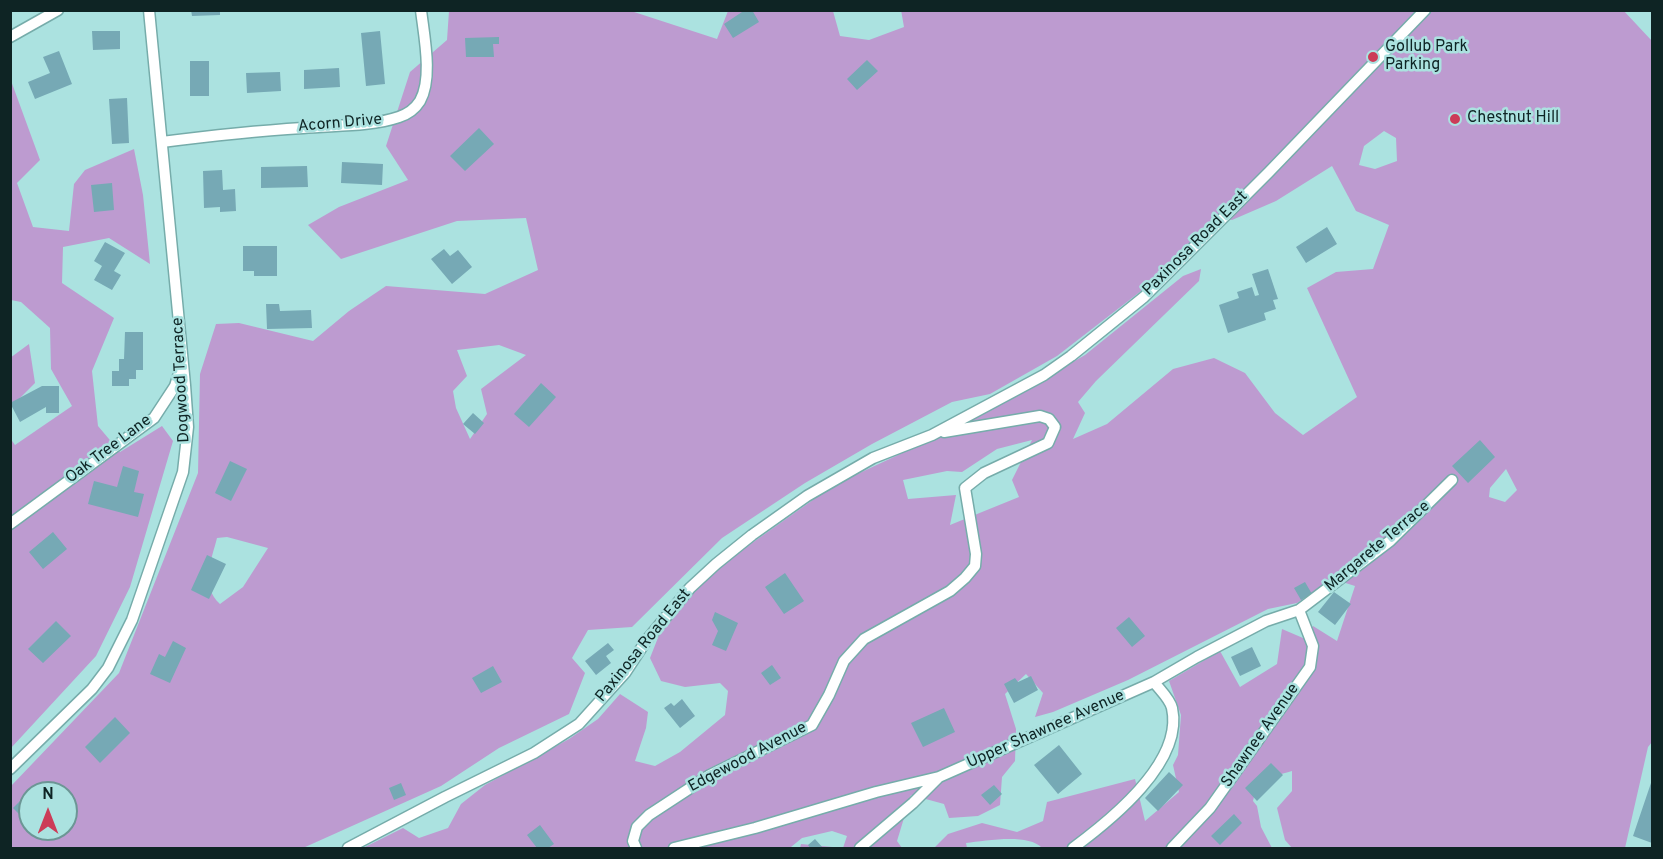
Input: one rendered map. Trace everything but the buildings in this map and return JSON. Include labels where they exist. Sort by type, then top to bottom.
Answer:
[{"type":"street","points":[[10,37],[58,10]]},
{"type":"street","name":"Dogwood Terrace","points":[[10,769],[92,689],[108,668],[132,620],[183,472],[188,427],[183,358],[149,10]]},
{"type":"street","name":"Acorn Drive","points":[[162,142],[249,132],[366,123],[397,118],[411,112],[420,102],[427,77],[422,10]]},
{"type":"street","name":"Paxinosa Road East","points":[[348,849],[534,753],[579,724],[625,673],[675,604],[716,564],[807,496],[873,458],[932,435],[1044,375],[1071,356],[1144,297],[1425,10]]},
{"type":"street","name":"Oak Tree Lane","points":[[10,524],[154,418],[175,386],[183,358]]},
{"type":"street","name":"Paxinosa Road East","points":[[932,435],[1040,416],[1049,418],[1055,428],[1048,443],[984,473],[965,488],[966,504]]},
{"type":"street","name":"Margarete Terrace","points":[[1299,610],[1390,541],[1452,480]]},
{"type":"street","name":"Edgewood Avenue","points":[[636,849],[633,841],[637,827],[649,814],[710,776],[812,725],[844,661],[864,639],[950,591],[965,578],[975,566],[976,554],[972,522],[966,504]]},
{"type":"street","name":"Upper Shawnee Avenue","points":[[675,849],[939,777],[1154,682],[1266,621],[1299,610]]},
{"type":"street","name":"Shawnee Avenue","points":[[1172,849],[1210,808],[1310,667],[1313,646],[1299,610]]},
{"type":"street","points":[[1073,849],[1107,823],[1158,765],[1170,741],[1174,724],[1172,705],[1154,682]]},
{"type":"street","points":[[860,849],[939,777]]},
{"type":"shaded area","points":[[901,10],[1623,10],[1652,41],[1652,742],[1648,747],[1625,848],[1292,848],[1285,840],[1277,808],[1292,791],[1292,771],[1266,779],[1258,786],[1255,793],[1253,801],[1257,806],[1261,827],[1272,848],[1042,848],[1036,843],[1006,839],[966,843],[967,848],[934,848],[948,834],[982,823],[1017,832],[1043,821],[1047,802],[1135,779],[1145,821],[1179,792],[1173,765],[1178,755],[1181,715],[1169,681],[1220,651],[1240,687],[1277,664],[1282,629],[1303,638],[1313,626],[1337,641],[1355,586],[1333,579],[1297,603],[1268,609],[1128,680],[1053,712],[1035,717],[1043,693],[1026,674],[1005,694],[1016,729],[1015,761],[1002,777],[1000,805],[978,816],[949,818],[944,804],[911,795],[897,841],[902,848],[843,848],[847,836],[832,831],[802,838],[791,847],[766,848],[363,848],[403,828],[419,838],[448,828],[461,804],[485,785],[569,739],[598,719],[620,694],[648,712],[646,728],[635,761],[655,766],[680,752],[725,715],[728,691],[720,683],[685,687],[661,681],[650,658],[661,630],[682,602],[714,572],[834,485],[930,440],[1085,355],[1183,276],[1201,269],[1199,281],[1096,381],[1078,402],[1085,413],[1073,439],[1107,424],[1173,369],[1214,358],[1245,373],[1275,413],[1303,435],[1357,397],[1307,288],[1336,272],[1373,269],[1389,225],[1356,211],[1332,166],[1276,201],[1232,220],[1217,216],[1154,281],[1057,356],[990,394],[952,402],[872,444],[805,483],[722,538],[632,627],[588,630],[572,658],[585,673],[569,714],[499,748],[441,786],[303,848],[11,848],[11,786],[119,673],[198,473],[200,374],[216,324],[239,323],[313,341],[349,311],[386,286],[485,294],[538,270],[526,218],[457,221],[341,259],[308,225],[339,207],[408,180],[386,146],[410,72],[447,40],[449,11],[631,11],[717,39],[728,11],[833,11],[840,36],[869,40],[904,27]],"holes":[[[1384,131],[1396,138],[1397,161],[1375,169],[1359,165],[1364,146]],[[499,345],[526,355],[481,389],[487,414],[470,439],[456,408],[453,391],[467,376],[457,350]],[[1032,440],[1012,480],[1019,497],[950,525],[956,495],[908,499],[903,480],[947,471],[962,472],[997,449]],[[1506,469],[1517,490],[1505,502],[1489,497],[1490,488]],[[227,537],[268,548],[243,587],[220,604],[210,589],[209,581],[210,564],[217,538]]]},
{"type":"shaded area","points":[[10,78],[40,160],[17,183],[33,227],[69,231],[74,184],[85,170],[134,149],[143,195],[150,264],[109,238],[63,247],[62,283],[114,318],[92,371],[98,426],[120,452],[162,426],[173,441],[130,587],[96,656],[11,748],[10,438],[15,445],[72,406],[51,369],[50,328],[21,302],[11,300]]},
{"type":"shaded area","points":[[29,344],[35,383],[11,407],[10,358]]},
{"type":"shaded area","points":[[801,844],[843,848],[800,848]]},
{"type":"place","name":"Gollub Park Parking","points":[[1373,57]]},
{"type":"place","name":"Chestnut Hill","points":[[1455,119]]}]
